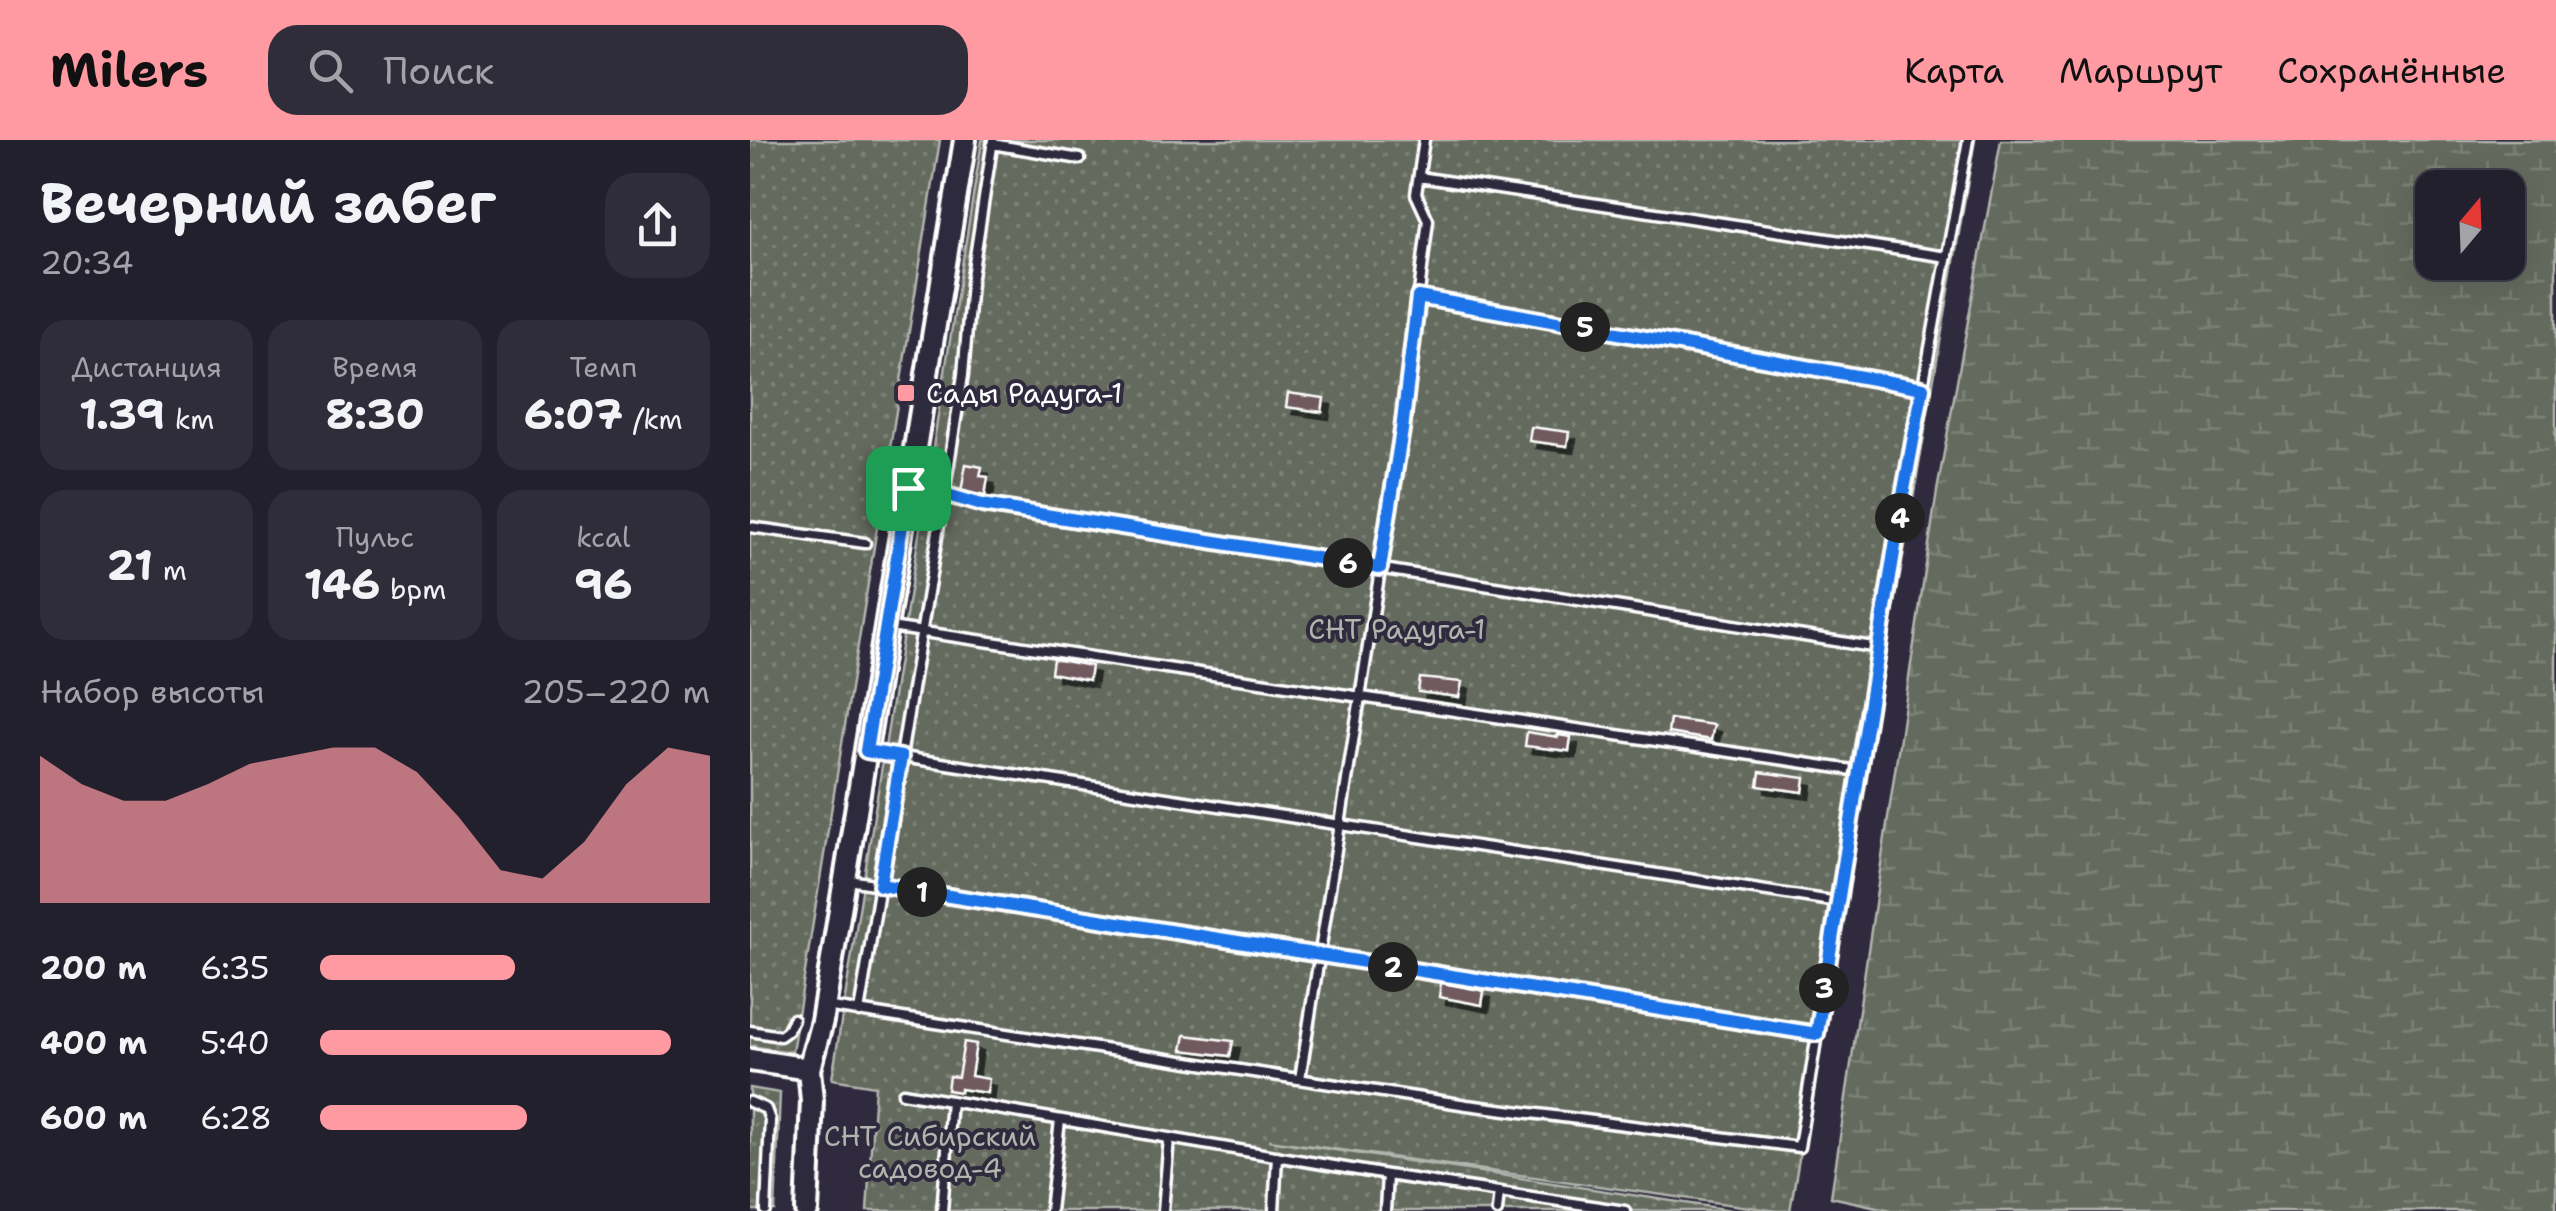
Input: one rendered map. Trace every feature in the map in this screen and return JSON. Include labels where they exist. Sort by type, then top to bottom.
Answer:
[{"type":"street","points":[[807,1211],[812,1128],[809,1069],[824,1006],[965,140]]},
{"type":"street","points":[[750,1060],[809,1069]]},
{"type":"lane","points":[[1300,1079],[1402,430],[1428,220],[1416,194],[1424,140]]},
{"type":"lane","points":[[824,1006],[1467,1105],[1799,1148],[1879,648],[1968,140]]},
{"type":"lane","points":[[859,1012],[963,375],[971,283],[993,142],[1080,159]]},
{"type":"lane","points":[[1418,177],[1947,257]]},
{"type":"lane","points":[[1418,297],[1923,388]]},
{"type":"lane","points":[[908,488],[982,505],[1879,648]]},
{"type":"lane","points":[[750,527],[865,543]]},
{"type":"lane","points":[[886,626],[1859,770]]},
{"type":"lane","points":[[866,751],[1838,902]]},
{"type":"lane","points":[[845,880],[1817,1034]]},
{"type":"lane","points":[[750,1031],[780,1036],[792,1019]]},
{"type":"lane","points":[[903,1093],[1625,1211]]},
{"type":"lane","points":[[750,1102],[766,1109],[770,1120],[766,1211]]},
{"type":"lane","points":[[942,1211],[950,1102]]},
{"type":"lane","points":[[1050,1211],[1060,1120]]},
{"type":"lane","points":[[1163,1211],[1168,1138]]},
{"type":"lane","points":[[1274,1211],[1277,1156]]},
{"type":"lane","points":[[1385,1211],[1387,1175]]},
{"type":"lane","points":[[1497,1211],[1499,1192]]},
{"type":"green space","points":[[750,140],[940,140],[792,1052],[750,1046]]},
{"type":"green space","name":"СНТ Радуга-1","points":[[982,140],[1975,140],[1790,1211],[1269,1140],[1738,1211],[867,1211],[875,1086],[832,1079]]},
{"type":"green space","points":[[2001,140],[2556,140],[2556,1211],[1895,1211],[1831,1197],[1937,491]]},
{"type":"green space","points":[[750,1088],[780,1093],[775,1211],[750,1211]]},
{"type":"building","points":[[1288,393],[1324,398],[1322,412],[1286,407]]},
{"type":"building","points":[[1531,427],[1569,432],[1567,446],[1529,441]]},
{"type":"building","points":[[966,464],[982,467],[980,476],[988,477],[985,496],[961,492]]},
{"type":"building","points":[[1053,659],[1091,666],[1089,680],[1051,673]]},
{"type":"building","points":[[1420,678],[1462,682],[1459,697],[1418,692]]},
{"type":"building","points":[[1670,719],[1714,725],[1711,740],[1668,733]]},
{"type":"building","points":[[1527,732],[1571,737],[1569,751],[1525,746]]},
{"type":"building","points":[[1760,772],[1805,778],[1803,792],[1758,786]]},
{"type":"building","points":[[1441,982],[1484,991],[1482,1005],[1439,997]]},
{"type":"building","points":[[1185,1035],[1233,1041],[1230,1056],[1182,1050]]},
{"type":"building","points":[[964,1042],[976,1044],[971,1076],[989,1079],[987,1093],[947,1090],[949,1076],[958,1077]]},
{"type":"place","name":"Сады Радуга-1","points":[[906,393]]},
{"type":"route","points":[[1418,297],[1923,388],[1817,1034],[880,885],[901,757],[866,751],[908,488],[982,505],[1380,568],[1418,297]]},
{"type":"park label","name":"СНТ Сибирский садовод-4","points":[[930,1152]]}]
